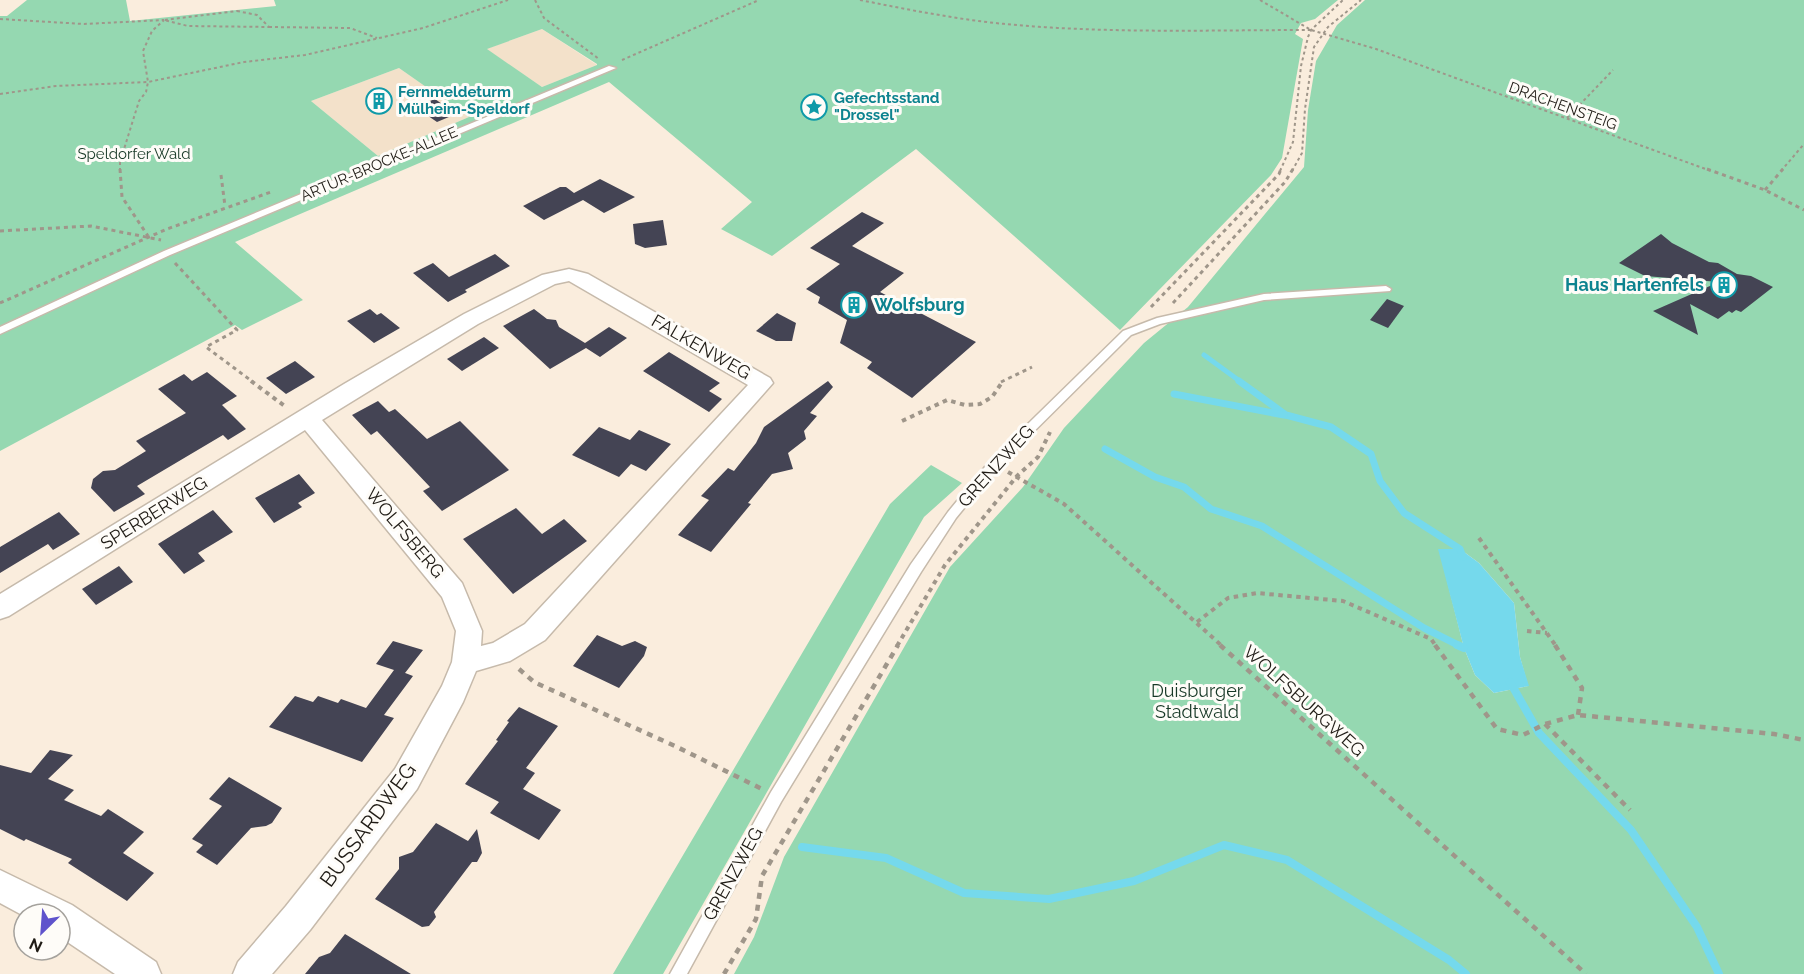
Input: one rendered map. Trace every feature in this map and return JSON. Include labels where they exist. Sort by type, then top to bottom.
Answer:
[{"type":"street","name":"FALKENWEG","points":[[300,415],[352,389],[471,319],[549,279],[569,275],[581,278],[762,383],[535,632],[500,653],[465,662]]},
{"type":"street","name":"SPERBERWEG","points":[[0,608],[300,415]]},
{"type":"street","name":"WOLFSBERG","points":[[300,415],[453,591],[469,631],[465,662]]},
{"type":"street","name":"BUSSARDWEG","points":[[250,974],[298,918],[406,779],[453,693],[465,662]]},
{"type":"street","points":[[0,886],[31,902]]},
{"type":"street","points":[[72,925],[144,974]]},
{"type":"lane","name":"ARTUR-BROCKE-ALLEE","points":[[0,331],[167,254],[612,68]]},
{"type":"lane","points":[[1127,333],[1156,321],[1264,297],[1386,289]]},
{"type":"lane","name":"GRENZWEG","points":[[678,974],[776,797],[916,568],[952,515],[993,465],[1127,333]]},
{"type":"path","points":[[0,94],[56,86],[148,82],[244,62],[305,55],[423,28],[508,0]]},
{"type":"path","points":[[535,0],[544,18],[612,68],[628,55],[759,0]]},
{"type":"path","points":[[860,0],[918,12],[1011,25],[1152,30],[1311,30]]},
{"type":"path","points":[[1260,0],[1311,30]]},
{"type":"path","points":[[1127,333],[1279,174],[1293,142],[1301,66],[1311,30],[1343,0]]},
{"type":"path","points":[[1156,321],[1285,182],[1296,165],[1302,153],[1305,109],[1314,46],[1361,0]]},
{"type":"path","points":[[0,19],[84,24],[164,20],[237,11],[257,15],[269,27]]},
{"type":"path","points":[[164,20],[188,26],[350,28],[377,38]]},
{"type":"path","points":[[148,236],[122,197],[120,162],[139,101],[146,92],[148,82],[143,51],[152,31],[164,20]]},
{"type":"path","name":"DRACHENSTEIG","points":[[1311,30],[1376,49],[1765,190],[1804,210]]},
{"type":"path","points":[[1567,118],[1613,70]]},
{"type":"path","points":[[1765,190],[1804,144]]},
{"type":"path","points":[[221,175],[225,206]]},
{"type":"path","points":[[0,231],[91,226],[148,236]]},
{"type":"path","points":[[0,303],[148,236]]},
{"type":"path","points":[[167,254],[237,330],[206,347],[300,415]]},
{"type":"path","points":[[902,421],[947,400],[965,406],[987,403],[997,393],[1002,381],[1032,367]]},
{"type":"path","points":[[724,974],[756,920],[762,876],[945,565],[1017,476],[1038,457],[1053,427]]},
{"type":"path","name":"WOLFSBURGWEG","points":[[993,465],[1017,476],[1064,504],[1586,974]]},
{"type":"path","points":[[1479,538],[1548,633],[1582,688],[1578,716]]},
{"type":"path","points":[[1197,622],[1228,598],[1257,593],[1343,601],[1431,639],[1497,729],[1523,735],[1545,724],[1578,716],[1774,734],[1804,740]]},
{"type":"path","points":[[1527,630],[1548,633]]},
{"type":"path","points":[[500,653],[534,682],[677,747],[776,797]]},
{"type":"path","points":[[1545,724],[1630,810]]},
{"type":"shaded area","points":[[542,29],[597,65],[542,87],[486,49]]},
{"type":"shaded area","points":[[399,68],[469,117],[378,156],[311,101]]},
{"type":"green space","name":"Speldorfer Wald","points":[[27,0],[126,0],[130,21],[276,6],[274,0],[1338,0],[1315,19],[1301,23],[1295,34],[1303,39],[1282,158],[1271,175],[1120,330],[916,149],[772,256],[721,229],[752,202],[609,82],[235,242],[303,300],[242,330],[235,325],[0,451],[0,16],[7,16]],"holes":[[[542,29],[597,64],[597,65],[542,87],[487,49]],[[399,68],[469,117],[378,156],[311,101]]]},
{"type":"green space","name":"Duisburger Stadtwald","points":[[1365,0],[1804,0],[1804,974],[734,974],[754,937],[784,857],[950,567],[1023,487],[1064,428],[1144,343],[1188,307],[1304,167],[1308,110],[1316,61],[1337,25]],"holes":[[[1439,549],[1460,549],[1479,563],[1514,603],[1520,657],[1528,686],[1494,693],[1475,675],[1464,648]]]},
{"type":"green space","points":[[931,465],[962,483],[924,517],[663,974],[613,974],[890,504]]},
{"type":"water","points":[[1438,549],[1460,549],[1479,563],[1514,603],[1520,657],[1529,686],[1494,693],[1475,675],[1464,648]]},
{"type":"building","points":[[435,99],[456,114],[437,122],[415,107]]},
{"type":"building","points":[[600,179],[635,197],[604,213],[583,200],[544,220],[523,206],[560,187],[566,187],[574,193]]},
{"type":"building","name":"Wolfsburg","points":[[862,212],[884,223],[852,246],[904,273],[880,292],[976,342],[912,398],[867,368],[872,362],[840,343],[847,320],[818,303],[820,297],[806,289],[840,264],[810,248]]},
{"type":"building","points":[[663,220],[667,245],[645,248],[635,244],[633,224]]},
{"type":"building","name":"Haus Hartenfels","points":[[1661,234],[1672,243],[1709,262],[1718,263],[1737,274],[1751,276],[1773,287],[1741,312],[1729,311],[1718,319],[1690,304],[1698,335],[1653,311],[1719,282],[1645,276],[1619,263]]},
{"type":"building","points":[[495,254],[510,266],[465,290],[467,292],[448,302],[413,273],[433,263],[449,277]]},
{"type":"building","points":[[1387,299],[1404,306],[1388,328],[1370,320]]},
{"type":"building","points":[[370,309],[377,315],[381,313],[400,328],[374,343],[347,321]]},
{"type":"building","points":[[534,309],[547,319],[556,320],[559,327],[585,343],[609,327],[627,338],[600,357],[586,348],[550,369],[503,326]]},
{"type":"building","points":[[777,313],[796,323],[792,341],[776,341],[756,331]]},
{"type":"building","points":[[484,337],[499,348],[462,371],[447,359]]},
{"type":"building","points":[[669,352],[720,383],[709,391],[722,399],[709,412],[643,371]]},
{"type":"building","points":[[295,361],[315,377],[286,394],[266,378]]},
{"type":"building","points":[[207,372],[237,396],[222,405],[246,429],[228,440],[223,435],[137,486],[145,494],[114,512],[91,488],[93,479],[103,471],[115,470],[146,451],[136,441],[186,413],[158,389],[184,374],[192,381]]},
{"type":"building","points":[[828,381],[833,387],[810,413],[817,416],[804,431],[806,439],[788,453],[793,469],[772,474],[748,503],[751,504],[711,552],[678,535],[709,500],[701,496],[728,468],[734,471],[756,443],[764,427]]},
{"type":"building","points":[[378,401],[389,412],[395,409],[427,439],[460,421],[509,470],[442,511],[423,491],[430,487],[377,431],[371,435],[352,415]]},
{"type":"building","points":[[599,427],[630,440],[639,430],[671,444],[646,471],[631,464],[619,477],[572,455]]},
{"type":"building","points":[[299,474],[315,493],[298,503],[302,507],[274,523],[255,498]]},
{"type":"building","points":[[516,508],[542,534],[564,519],[587,541],[513,594],[463,539]]},
{"type":"building","points":[[213,510],[233,532],[198,553],[205,561],[184,574],[158,544]]},
{"type":"building","points":[[59,512],[80,534],[53,550],[48,544],[0,573],[0,547]]},
{"type":"building","points":[[119,566],[133,582],[96,605],[82,589]]},
{"type":"building","points":[[597,635],[622,646],[635,641],[647,647],[644,656],[619,688],[573,666]]},
{"type":"building","points":[[393,641],[423,650],[405,673],[413,676],[384,715],[394,718],[362,762],[269,727],[295,696],[313,702],[318,696],[338,703],[341,699],[366,708],[394,670],[376,664]]},
{"type":"building","points":[[519,707],[558,726],[526,768],[535,773],[523,789],[561,810],[539,840],[490,813],[499,802],[465,784],[498,741],[496,740],[509,722],[507,721]]},
{"type":"building","points":[[50,750],[73,755],[48,779],[74,790],[64,800],[101,816],[108,809],[144,832],[123,853],[154,873],[127,901],[68,863],[72,859],[26,839],[24,841],[0,829],[0,765],[31,773]]},
{"type":"building","points":[[229,777],[282,808],[272,823],[251,828],[217,865],[196,852],[203,845],[192,839],[222,806],[209,799]]},
{"type":"building","points":[[436,823],[468,841],[477,829],[482,853],[477,862],[472,862],[434,912],[436,917],[429,926],[422,927],[375,899],[399,869],[399,857],[413,852]]},
{"type":"building","points":[[345,934],[411,974],[305,974],[319,957],[330,953]]},
{"type":"waterway","points":[[1204,355],[1241,382]]},
{"type":"waterway","points":[[1239,381],[1286,415],[1331,427],[1371,454],[1380,481],[1404,513],[1460,549],[1463,557]]},
{"type":"waterway","points":[[1174,394],[1284,415]]},
{"type":"waterway","points":[[1105,449],[1155,477],[1184,487],[1211,509],[1262,526],[1424,628],[1460,646]]},
{"type":"waterway","points":[[1457,645],[1464,648]]},
{"type":"waterway","points":[[1510,682],[1539,733],[1631,830],[1697,927],[1719,974]]},
{"type":"waterway","points":[[802,847],[886,858],[964,893],[1049,899],[1134,881],[1224,845],[1287,860],[1449,960],[1466,974]]},
{"type":"place","name":"Fernmeldeturm Mülheim-Speldorf","points":[[379,101]]},
{"type":"place","name":"Gefechtsstand \"Drossel\"","points":[[814,107]]},
{"type":"place","name":"Haus Hartenfels","points":[[1724,285]]},
{"type":"place","name":"Wolfsburg","points":[[854,305]]}]
